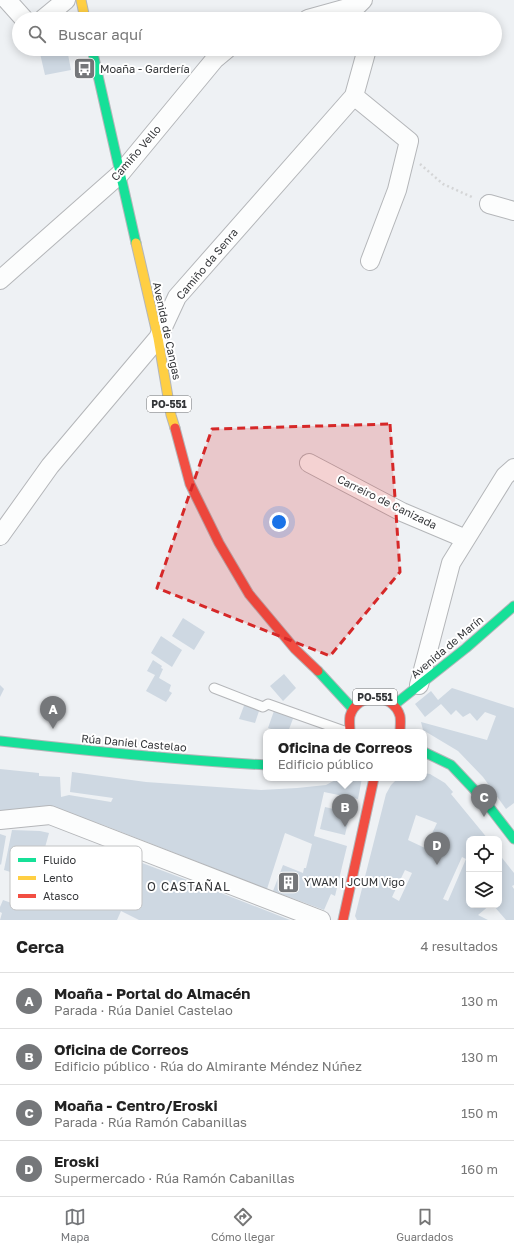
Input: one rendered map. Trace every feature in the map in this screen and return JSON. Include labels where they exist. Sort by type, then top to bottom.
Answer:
[{"type":"main road","points":[[81,0],[84,12]]},
{"type":"main road","name":"Avenida de Cangas","points":[[94,56],[158,338],[171,415],[190,484],[219,543],[249,594],[295,649],[328,680],[353,709]]},
{"type":"main road","name":"Avenida de Marín","points":[[394,705],[466,648],[514,606]]},
{"type":"main road","name":"PO-551","points":[[350,729],[350,717],[353,709],[358,703],[373,697],[388,700],[394,705],[399,711],[402,726],[401,729]]},
{"type":"main road","name":"Rúa Daniel Castelao","points":[[0,741],[118,754],[263,765]]},
{"type":"main road","points":[[427,753],[451,765],[484,800],[514,839]]},
{"type":"main road","points":[[343,920],[373,781]]},
{"type":"street","points":[[7,0],[18,12]]},
{"type":"street","points":[[51,12],[66,0]]},
{"type":"street","points":[[342,12],[361,8]]},
{"type":"street","name":"Camiño Vello","points":[[0,280],[120,174],[219,56]]},
{"type":"street","name":"Camiño da Senra","points":[[0,536],[50,466],[158,338],[177,296],[354,96],[365,56]]},
{"type":"street","points":[[354,96],[409,141],[397,190],[370,261]]},
{"type":"street","points":[[489,204],[514,211]]},
{"type":"street","name":"Carreiro de Canizada","points":[[309,463],[402,512],[466,539]]},
{"type":"street","points":[[419,685],[451,563],[505,476],[514,468]]},
{"type":"street","points":[[0,820],[50,815],[130,846]]},
{"type":"street","points":[[142,851],[321,920]]},
{"type":"lane","points":[[214,688],[263,707],[268,704],[339,729]]},
{"type":"path","points":[[406,151],[443,184],[489,204]]},
{"type":"highlighted area","points":[[390,424],[400,572],[330,656],[157,588],[212,429]]},
{"type":"building","points":[[41,56],[68,56],[71,70],[45,75]]},
{"type":"building","points":[[183,618],[205,632],[194,650],[172,636]]},
{"type":"building","points":[[161,636],[182,650],[172,667],[151,653]]},
{"type":"building","points":[[153,660],[162,666],[161,668],[163,669],[159,678],[171,685],[169,691],[172,693],[166,702],[146,691],[155,675],[147,671]]},
{"type":"building","points":[[284,674],[296,688],[283,701],[270,686]]},
{"type":"building","points":[[0,685],[4,689],[0,697]]},
{"type":"building","points":[[452,688],[514,708],[514,803],[506,809],[483,777],[458,751],[427,732],[427,729],[423,729],[421,722],[487,740],[496,716],[485,712],[477,721],[470,713],[463,717],[456,710],[451,715],[441,704],[425,717],[415,704],[431,691],[438,700]]},
{"type":"building","points":[[245,703],[260,708],[255,723],[239,719]]},
{"type":"building","points":[[275,708],[294,716],[289,729],[268,728]]},
{"type":"building","points":[[0,769],[39,773],[39,776],[60,777],[61,797],[69,795],[111,802],[113,798],[70,792],[72,772],[146,782],[261,790],[326,785],[333,781],[361,781],[358,799],[324,792],[314,836],[347,846],[335,896],[331,894],[324,910],[273,891],[283,865],[303,873],[304,868],[306,868],[312,844],[285,833],[267,889],[69,813],[40,807],[0,811]]},
{"type":"building","points":[[427,774],[445,783],[453,792],[451,794],[486,836],[466,836],[466,859],[466,872],[466,908],[486,908],[478,915],[488,920],[357,920],[355,916],[386,794],[395,781],[427,781]],"holes":[[[416,815],[437,823],[425,848],[408,840]],[[462,857],[466,859],[448,901],[443,899]],[[405,870],[412,873],[399,901],[392,897]]]},
{"type":"building","points":[[325,807],[350,813],[345,835],[320,829]]},
{"type":"building","points":[[12,830],[40,831],[49,833],[45,846],[10,846],[10,872],[4,870]]},
{"type":"building","points":[[0,834],[6,836],[1,865],[0,864]]},
{"type":"building","points":[[502,858],[514,873],[514,885],[512,886],[514,889],[514,920],[506,920],[496,908],[502,908]]},
{"type":"building","points":[[142,863],[290,920],[139,920],[121,911],[117,920],[0,920],[2,913],[0,912],[0,907],[3,900],[10,903],[10,910],[142,910]]},
{"type":"traffic: fast","points":[[94,56],[136,243]]},
{"type":"traffic: fast","points":[[394,705],[466,648],[514,606]]},
{"type":"traffic: fast","points":[[318,671],[353,709]]},
{"type":"traffic: fast","points":[[0,741],[199,761],[263,765]]},
{"type":"traffic: fast","points":[[427,753],[451,765],[484,800],[514,839]]},
{"type":"traffic: slow","points":[[81,0],[84,12]]},
{"type":"traffic: slow","points":[[136,243],[158,338],[171,415],[175,428]]},
{"type":"traffic: jam","points":[[175,428],[190,484],[219,543],[249,594],[295,649],[318,671]]},
{"type":"traffic: jam","points":[[350,729],[350,716],[354,708],[360,702],[375,698],[390,702],[396,708],[400,716],[400,729]]},
{"type":"traffic: jam","points":[[343,920],[373,781]]},
{"type":"place","name":"Moaña - Gardería","points":[[84,69]]},
{"type":"place","name":"Moaña - Portal do Almacén","points":[[53,729]]},
{"type":"place","name":"Moaña - Centro/Eroski","points":[[484,817]]},
{"type":"place","name":"Oficina de Correos","points":[[345,827]]},
{"type":"place","name":"Eroski","points":[[437,865]]},
{"type":"place","name":"YWAM | JCUM Vigo","points":[[288,882]]},
{"type":"district","name":"O CASTAÑAL","points":[[189,887]]}]
